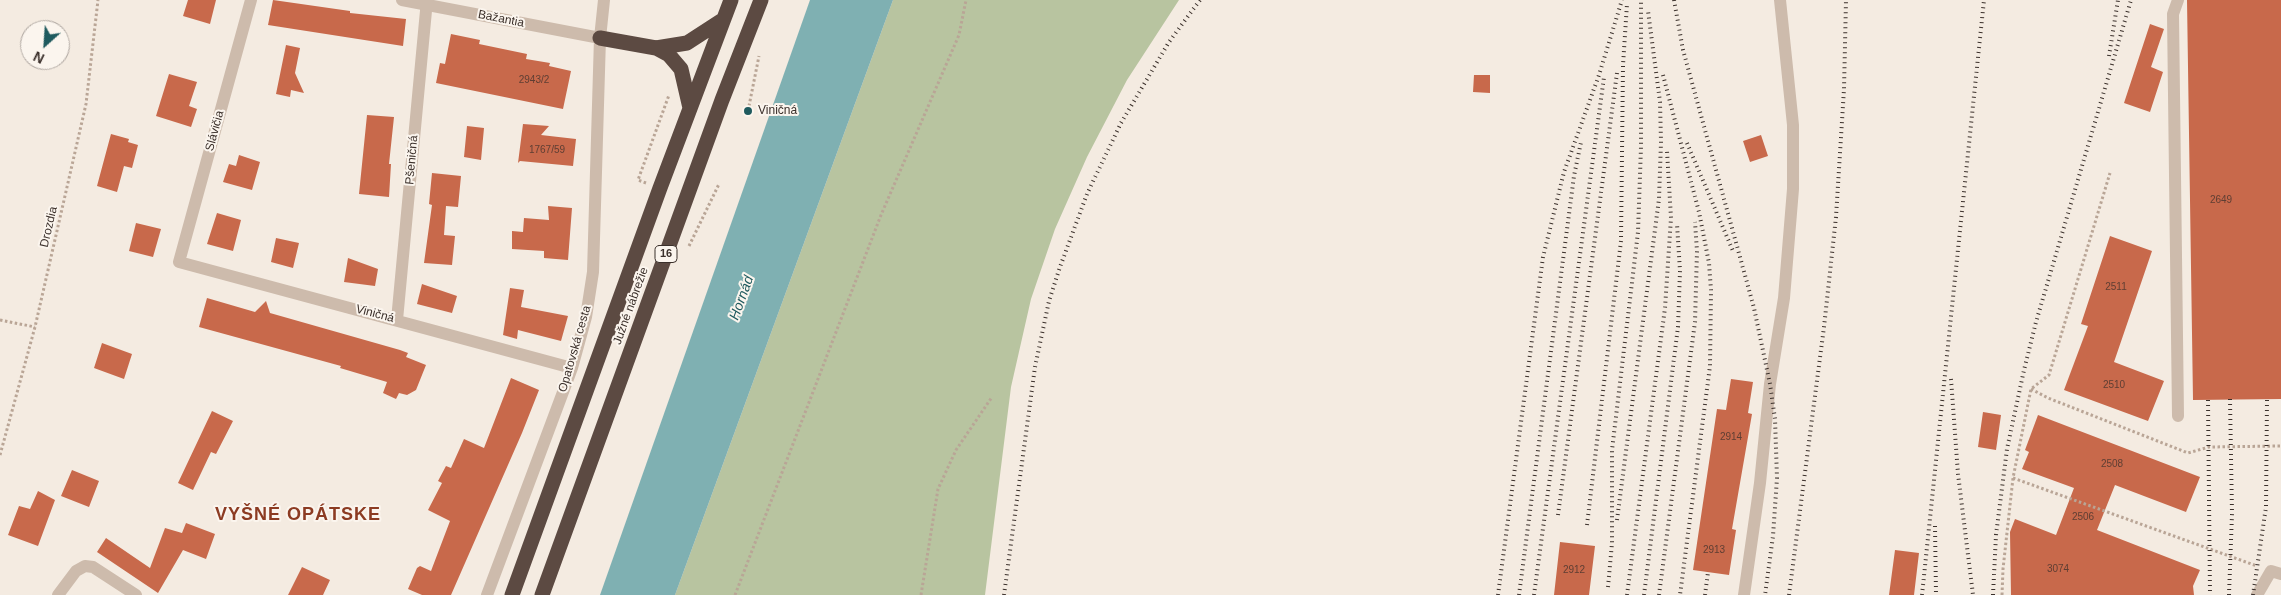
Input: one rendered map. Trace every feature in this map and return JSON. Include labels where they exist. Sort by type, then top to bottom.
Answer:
[{"type":"highway","name":"Južné nábrežie","points":[[512,595],[731,0]]},
{"type":"highway","name":"Južné nábrežie","points":[[542,595],[722,100],[761,0]]},
{"type":"highway","points":[[656,48],[687,43],[724,19]]},
{"type":"highway","points":[[600,38],[656,48],[669,55],[680,69],[690,109]]},
{"type":"street","name":"Slávičia","points":[[179,262],[250,0]]},
{"type":"street","name":"Bažantia","points":[[402,0],[427,2],[600,38]]},
{"type":"street","name":"Opatovská cesta","points":[[487,595],[572,368],[586,318],[593,272],[600,38],[604,0]]},
{"type":"street","points":[[1744,595],[1760,483],[1770,384],[1784,298],[1793,189],[1794,125],[1780,0]]},
{"type":"street","points":[[2178,0],[2173,14],[2178,416]]},
{"type":"street","name":"Pšeničná","points":[[397,320],[427,2]]},
{"type":"street","name":"Viničná","points":[[179,262],[572,368]]},
{"type":"street","points":[[58,595],[76,571],[85,566],[93,567],[136,595]]},
{"type":"street","points":[[2257,595],[2276,572]]},
{"type":"path","name":"Drozdia","points":[[0,455],[36,328],[86,104],[98,0]]},
{"type":"path","points":[[735,595],[881,215],[959,35],[966,0]]},
{"type":"path","points":[[748,111],[760,54]]},
{"type":"path","points":[[638,180],[672,86]]},
{"type":"path","points":[[2002,595],[2003,568],[2013,478],[2032,389],[2049,375],[2110,173]]},
{"type":"path","points":[[0,320],[36,328]]},
{"type":"path","points":[[2032,389],[2048,398],[2188,453],[2209,447],[2281,446]]},
{"type":"path","points":[[921,595],[938,489],[956,450],[992,396]]},
{"type":"path","points":[[2013,478],[2276,572]]},
{"type":"green space","points":[[893,0],[1179,0],[1127,80],[1087,157],[1055,229],[1031,299],[1011,387],[985,595],[675,595]]},
{"type":"water","name":"Hornád","points":[[810,0],[893,0],[675,595],[600,595]]},
{"type":"building","points":[[188,0],[216,0],[210,24],[183,16]]},
{"type":"building","points":[[273,0],[350,11],[350,13],[406,19],[403,46],[268,25]]},
{"type":"building","points":[[2187,0],[2281,0],[2281,399],[2193,400]]},
{"type":"building","points":[[2150,24],[2164,29],[2151,67],[2163,72],[2150,112],[2124,103]]},
{"type":"building","points":[[451,34],[480,40],[479,44],[527,54],[526,59],[550,63],[549,66],[571,71],[563,109],[436,83],[440,63],[445,64]]},
{"type":"building","points":[[286,45],[300,48],[295,73],[304,93],[291,90],[290,97],[276,94]]},
{"type":"building","points":[[169,74],[197,82],[189,106],[197,109],[191,127],[156,116]]},
{"type":"building","points":[[1474,75],[1490,75],[1490,93],[1473,92]]},
{"type":"building","points":[[367,115],[394,117],[389,164],[391,164],[389,197],[359,194]]},
{"type":"building","points":[[523,124],[549,126],[541,135],[576,139],[573,166],[520,161],[518,163]]},
{"type":"building","points":[[467,126],[484,128],[481,160],[464,157]]},
{"type":"building","points":[[111,134],[129,139],[128,142],[138,145],[132,168],[124,166],[117,192],[97,186]]},
{"type":"building","points":[[1761,135],[1768,156],[1750,162],[1743,141]]},
{"type":"building","points":[[239,155],[260,162],[252,190],[223,182],[229,164],[236,166]]},
{"type":"building","points":[[432,173],[461,176],[458,207],[446,206],[444,235],[455,236],[452,265],[424,263],[432,205],[429,204]]},
{"type":"building","points":[[548,206],[572,208],[568,260],[544,258],[544,251],[512,249],[512,231],[523,232],[524,218],[549,220]]},
{"type":"building","points":[[217,213],[241,220],[233,251],[207,244]]},
{"type":"building","points":[[136,223],[161,229],[153,257],[129,251]]},
{"type":"building","points":[[2110,236],[2152,251],[2114,362],[2164,381],[2148,421],[2064,390],[2088,326],[2081,324]]},
{"type":"building","points":[[276,238],[299,243],[293,268],[271,262]]},
{"type":"building","points":[[348,258],[378,269],[375,286],[344,282]]},
{"type":"building","points":[[422,284],[457,296],[452,313],[417,304]]},
{"type":"building","points":[[510,288],[524,290],[521,307],[568,316],[561,341],[518,330],[517,339],[503,335]]},
{"type":"building","points":[[207,298],[255,312],[266,301],[270,313],[400,350],[408,353],[406,357],[426,365],[416,390],[407,395],[399,393],[396,399],[383,393],[387,382],[340,368],[341,366],[199,327]]},
{"type":"building","points":[[102,343],[132,354],[124,379],[94,368]]},
{"type":"building","points":[[511,378],[539,390],[451,595],[422,595],[408,589],[417,568],[420,566],[431,571],[450,521],[428,510],[442,483],[438,481],[446,466],[451,468],[464,439],[484,448]]},
{"type":"building","points":[[1731,379],[1753,382],[1748,413],[1752,414],[1732,529],[1736,530],[1729,575],[1693,570],[1717,409],[1726,410]]},
{"type":"building","points":[[212,411],[233,421],[216,454],[211,452],[193,490],[178,483]]},
{"type":"building","points":[[1983,412],[2001,415],[1996,450],[1978,447]]},
{"type":"building","points":[[2038,415],[2200,477],[2186,512],[2115,485],[2097,530],[2200,570],[2193,586],[2194,595],[2011,595],[2010,532],[2015,519],[2056,535],[2074,488],[2022,469],[2029,452],[2025,450]]},
{"type":"building","points":[[72,470],[99,481],[89,507],[61,496]]},
{"type":"building","points":[[38,491],[55,500],[38,546],[8,535],[19,506],[30,509]]},
{"type":"building","points":[[186,523],[215,534],[206,559],[183,550],[158,593],[97,552],[106,538],[150,568],[165,528],[182,533]]},
{"type":"building","points":[[1560,542],[1595,546],[1589,595],[1554,595]]},
{"type":"building","points":[[1895,550],[1919,553],[1914,595],[1889,595]]},
{"type":"building","points":[[302,567],[330,580],[323,595],[288,595]]},
{"type":"railway","points":[[1004,595],[1035,367],[1049,301],[1060,267],[1087,194],[1121,123],[1169,42],[1200,0]]},
{"type":"railway","points":[[1498,595],[1543,257],[1564,172],[1599,75],[1622,0]]},
{"type":"railway","points":[[1608,587],[1612,543],[1612,450],[1638,232],[1641,147],[1641,0]]},
{"type":"railway","points":[[1674,0],[1683,50],[1754,308],[1770,384],[1775,419],[1777,478],[1773,536],[1765,595]]},
{"type":"railway","points":[[1789,595],[1824,327],[1836,217],[1844,89],[1846,0]]},
{"type":"railway","points":[[1922,595],[1984,0]]},
{"type":"railway","points":[[2109,56],[2118,0]]},
{"type":"railway","points":[[1993,595],[1996,535],[2007,449],[2024,370],[2036,322],[2131,0]]},
{"type":"railway","points":[[1587,525],[1621,241],[1623,65],[1627,4]]},
{"type":"railway","points":[[1617,520],[1659,199],[1660,102],[1648,11]]},
{"type":"railway","points":[[1558,515],[1617,73]]},
{"type":"railway","points":[[1663,75],[1699,212],[1709,263],[1711,290],[1710,366],[1680,595]]},
{"type":"railway","points":[[1534,595],[1604,77]]},
{"type":"railway","points":[[1519,595],[1574,176],[1581,142]]},
{"type":"railway","points":[[1687,143],[1733,251]]},
{"type":"railway","points":[[1627,595],[1665,308],[1671,218],[1667,151]]},
{"type":"railway","points":[[1659,595],[1695,322],[1697,251],[1695,222]]},
{"type":"railway","points":[[1644,595],[1678,327],[1680,271],[1677,224]]},
{"type":"railway","points":[[1951,379],[1958,474],[1973,595]]},
{"type":"railway","points":[[2229,595],[2232,514],[2230,399]]},
{"type":"railway","points":[[2253,595],[2266,507],[2267,399]]},
{"type":"railway","points":[[2208,400],[2210,595]]},
{"type":"railway","points":[[1935,526],[1936,595]]},
{"type":"railway","points":[[1705,595],[1708,572]]},
{"type":"place","name":"Viničná","points":[[748,111]]},
{"type":"district","name":"VYŠNÉ OPÁTSKE","points":[[298,515]]}]
